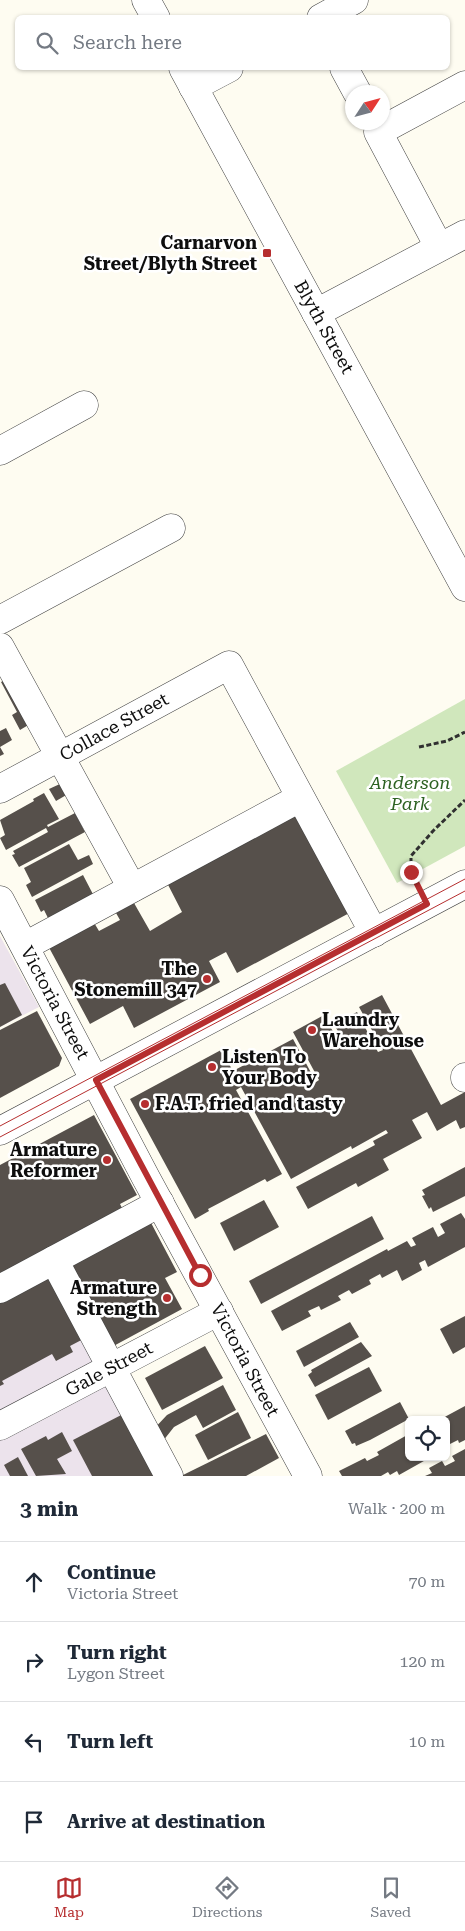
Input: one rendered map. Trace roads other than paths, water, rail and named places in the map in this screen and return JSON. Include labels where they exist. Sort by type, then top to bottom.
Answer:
[{"type":"street","points":[[146,0],[154,15]]},
{"type":"street","points":[[308,0],[317,15]]},
{"type":"street","points":[[325,15],[354,0]]},
{"type":"street","points":[[188,77],[220,70]]},
{"type":"street","points":[[345,70],[354,85]]},
{"type":"street","name":"Blyth Street","points":[[188,77],[465,587]]},
{"type":"street","points":[[390,120],[465,85]]},
{"type":"street","points":[[378,130],[439,247]]},
{"type":"street","points":[[316,313],[465,234]]},
{"type":"street","points":[[0,451],[84,405]]},
{"type":"street","points":[[0,620],[171,528]]},
{"type":"street","points":[[0,646],[132,888]]},
{"type":"street","name":"Collace Street","points":[[0,789],[228,665],[300,798]]},
{"type":"street","points":[[25,946],[300,798],[374,933]]},
{"type":"street","points":[[0,1131],[465,884]]},
{"type":"street","name":"Victoria Street","points":[[0,900],[160,1203],[308,1476]]},
{"type":"street","points":[[0,1289],[160,1203]]},
{"type":"street","points":[[54,1260],[169,1476]]},
{"type":"street","name":"Gale Street","points":[[0,1426],[218,1311]]},
{"type":"tram line","points":[[0,1126],[465,879]]},
{"type":"tram line","points":[[0,1137],[465,891]]},
{"type":"place","name":"Carnarvon Street/Blyth Street","points":[[267,253]]},
{"type":"place","name":"The Stonemill 347","points":[[207,979]]},
{"type":"place","name":"Laundry Warehouse","points":[[312,1030]]},
{"type":"place","name":"Listen To Your Body","points":[[212,1067]]},
{"type":"place","name":"F.A.T. fried and tasty","points":[[145,1104]]},
{"type":"place","name":"Armature Reformer","points":[[107,1160]]},
{"type":"place","name":"Armature Strength","points":[[167,1298]]},
{"type":"park label","name":"Anderson Park","points":[[410,793]]}]
